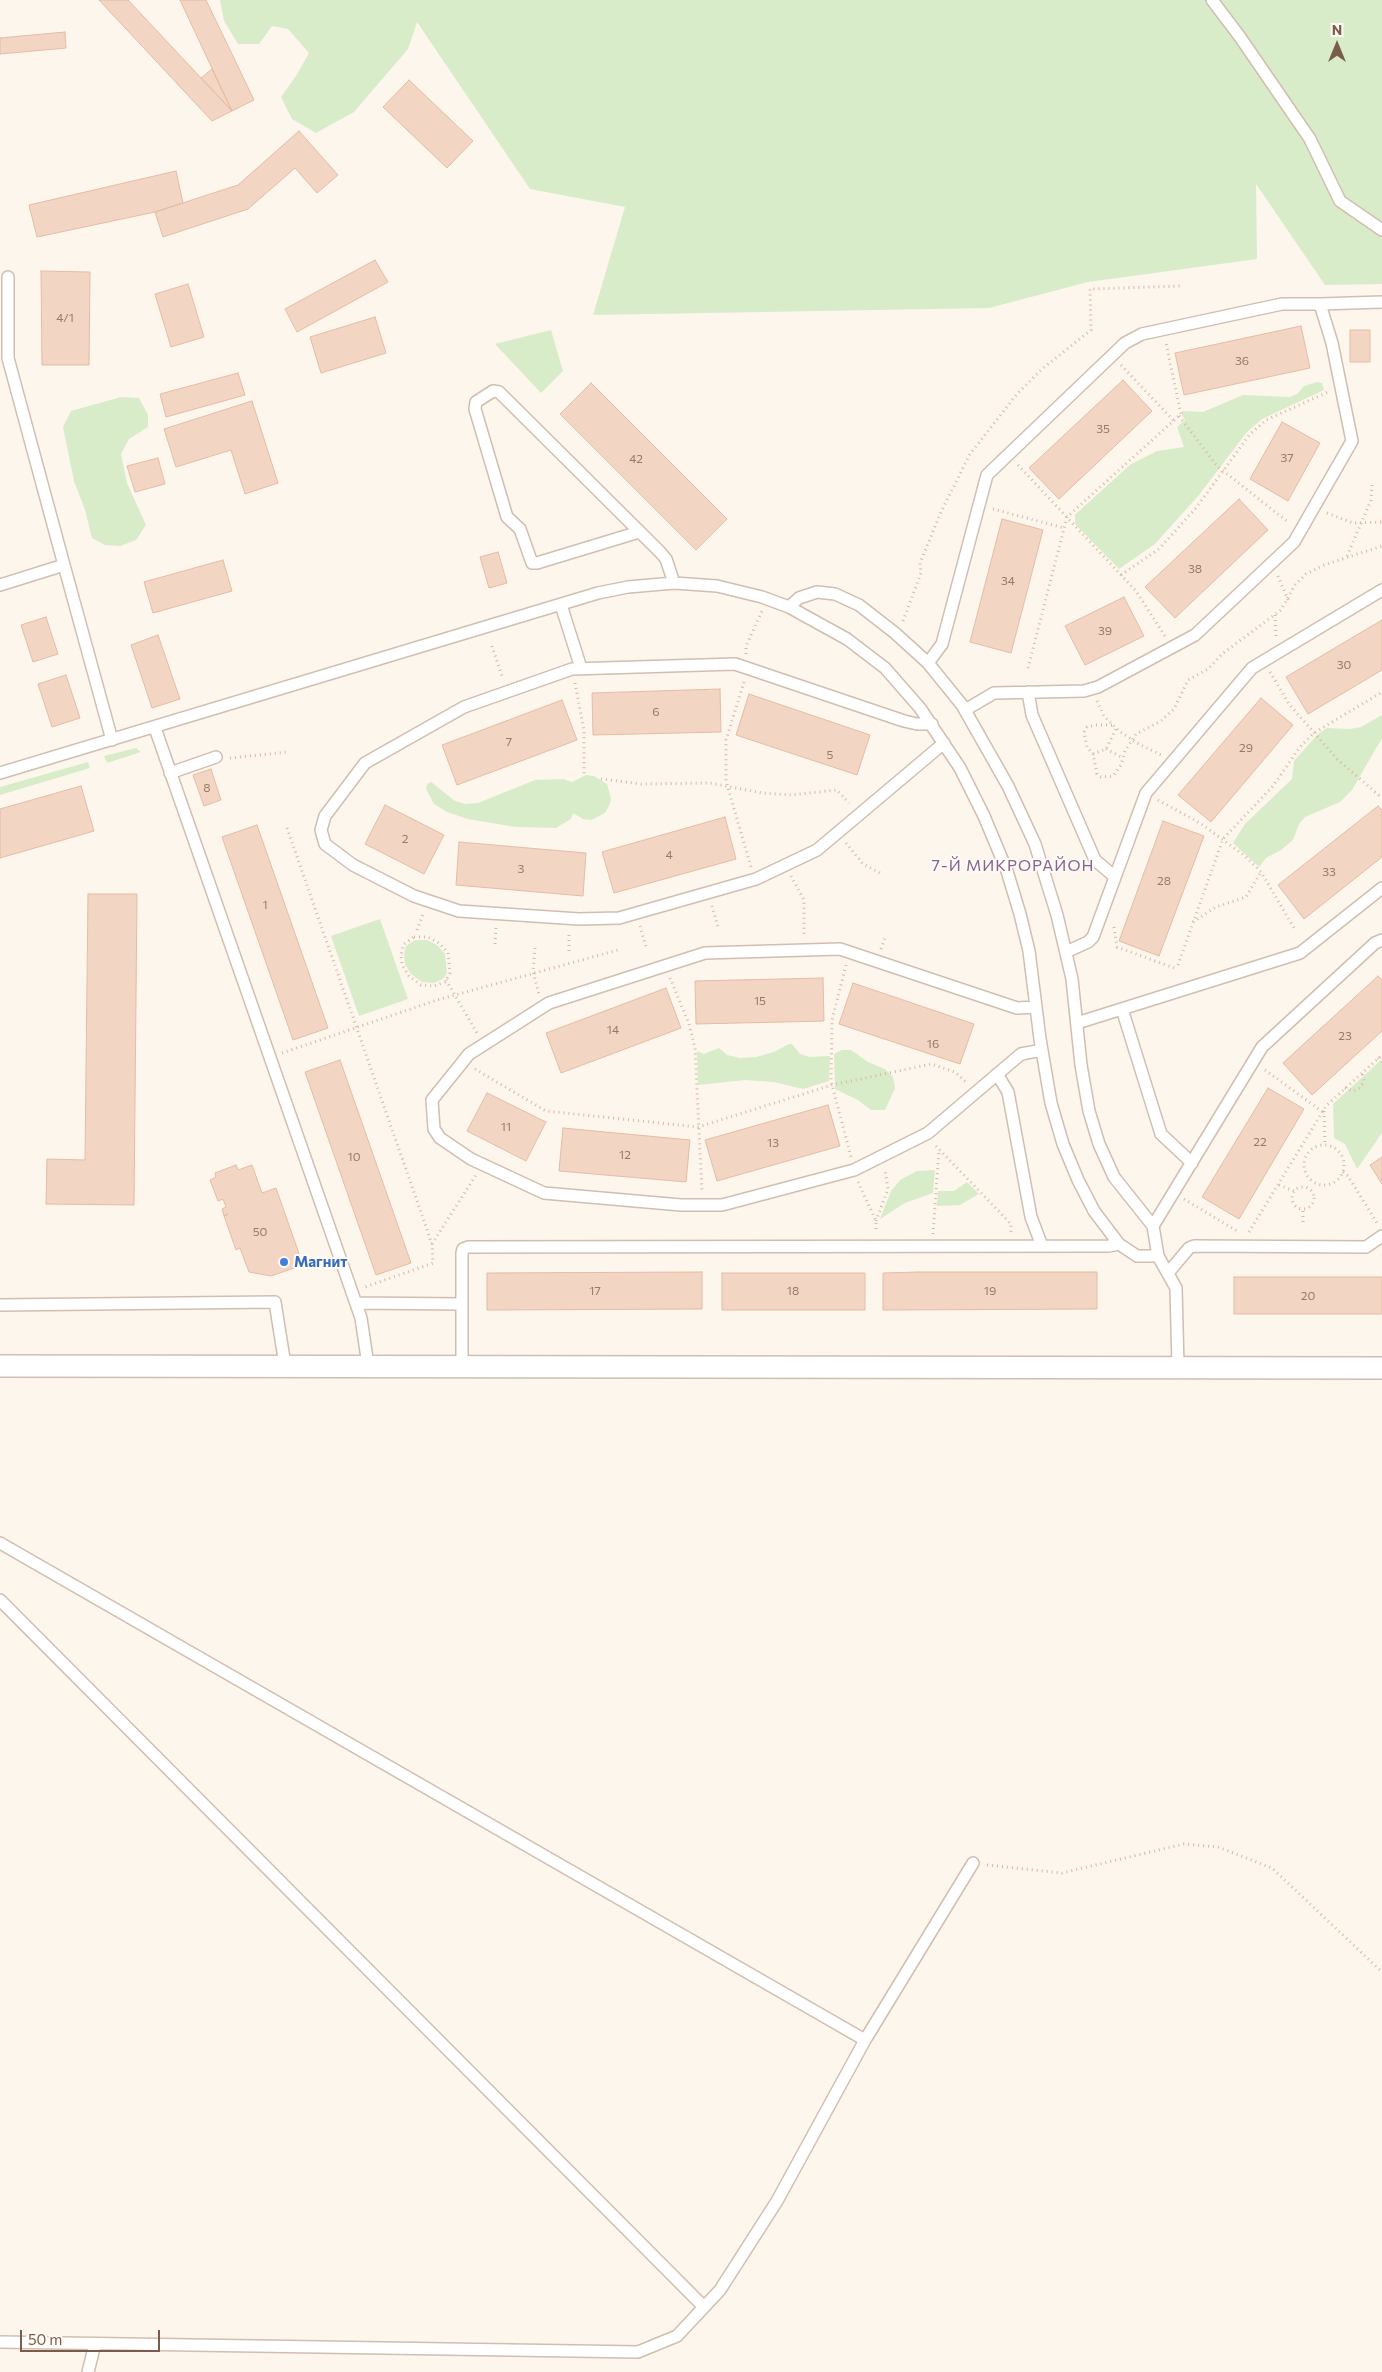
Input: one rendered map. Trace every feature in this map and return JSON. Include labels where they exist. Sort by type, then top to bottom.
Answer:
[{"type":"street","points":[[0,1366],[462,1365],[1382,1368]]},
{"type":"lane","points":[[1212,0],[1240,37],[1310,139],[1340,200],[1382,230]]},
{"type":"lane","points":[[8,277],[8,358],[112,740]]},
{"type":"lane","points":[[928,662],[942,644],[984,482],[992,468],[1133,337],[1282,304],[1382,302]]},
{"type":"lane","points":[[966,710],[994,693],[1091,690],[1195,635],[1294,542],[1352,441],[1332,343],[1320,304]]},
{"type":"lane","points":[[639,532],[532,563],[520,529],[508,517],[474,409],[476,402],[492,391],[499,392],[639,532],[668,561],[674,583]]},
{"type":"lane","points":[[0,585],[64,565]]},
{"type":"lane","points":[[0,773],[561,605],[628,587],[674,583],[717,586],[762,597],[789,607],[847,639],[885,668],[902,685],[932,724],[960,768],[984,816],[1007,871],[1029,951],[1051,1103],[1063,1144],[1078,1180],[1094,1211],[1119,1244],[1137,1256],[1158,1256]]},
{"type":"lane","points":[[1066,952],[1088,942],[1093,937],[1146,793],[1252,668],[1382,590]]},
{"type":"lane","points":[[789,607],[800,598],[817,592],[836,594],[859,605],[928,662],[966,710],[1008,786],[1035,844],[1057,915],[1072,979],[1080,1065],[1089,1111],[1099,1144],[1114,1177],[1153,1226],[1158,1256],[1168,1273],[1178,1297],[1178,1368]]},
{"type":"lane","points":[[561,605],[577,668]]},
{"type":"lane","points":[[932,724],[917,724],[904,721],[735,664],[577,668],[464,707],[365,763],[321,822],[321,830],[326,844],[353,865],[414,896],[459,911],[579,919],[619,918],[756,879],[817,850],[944,743]]},
{"type":"lane","points":[[1028,692],[1032,715],[1095,860],[1115,877]]},
{"type":"lane","points":[[155,728],[361,1318],[368,1365]]},
{"type":"lane","points":[[170,773],[216,757]]},
{"type":"lane","points":[[1077,1023],[1300,953],[1382,888]]},
{"type":"lane","points":[[1153,1226],[1262,1047],[1375,943],[1382,940]]},
{"type":"lane","points":[[1036,1007],[1017,1008],[840,949],[704,953],[543,1007],[469,1054],[435,1095],[432,1105],[436,1134],[471,1159],[544,1193],[722,1205],[854,1170],[928,1133],[1021,1054],[1042,1050]]},
{"type":"lane","points":[[1122,1009],[1161,1134],[1192,1163]]},
{"type":"lane","points":[[997,1074],[1008,1092],[1031,1217],[1042,1246]]},
{"type":"lane","points":[[1366,1247],[1380,1231]]},
{"type":"lane","points":[[1168,1273],[1191,1247],[1246,1242],[1382,1247]]},
{"type":"lane","points":[[462,1365],[462,1253],[463,1249],[468,1247],[1109,1246],[1119,1244]]},
{"type":"lane","points":[[0,1305],[275,1302],[285,1365]]},
{"type":"lane","points":[[356,1304],[462,1304]]},
{"type":"lane","points":[[0,1542],[865,2040]]},
{"type":"lane","points":[[0,1600],[704,2307]]},
{"type":"lane","points":[[0,2342],[638,2352],[677,2336],[720,2290],[777,2201],[865,2040],[973,1864]]},
{"type":"lane","points":[[88,2372],[95,2344]]},
{"type":"path","points":[[899,628],[921,573],[920,563],[937,520],[970,454],[1017,394],[1042,369],[1091,330],[1090,289],[1182,286]]},
{"type":"path","points":[[1028,668],[1067,517],[1181,414],[1163,330]]},
{"type":"path","points":[[1112,356],[1174,421]]},
{"type":"path","points":[[1121,575],[1159,549],[1196,508],[1250,434],[1266,420],[1342,386]]},
{"type":"path","points":[[1179,416],[1217,466],[1300,532]]},
{"type":"path","points":[[1014,460],[1136,591],[1172,647]]},
{"type":"path","points":[[1347,557],[1363,523],[1371,500],[1372,485]]},
{"type":"path","points":[[978,506],[1064,528]]},
{"type":"path","points":[[1315,507],[1343,520],[1363,523],[1382,522]]},
{"type":"path","points":[[1112,725],[1096,725],[1087,728],[1084,732],[1087,747],[1093,754],[1097,774],[1101,777],[1113,776],[1121,765],[1136,734],[1161,721],[1174,709],[1188,680],[1208,669],[1222,654],[1281,610],[1295,584],[1306,574],[1347,557],[1382,546]]},
{"type":"path","points":[[751,868],[728,786],[726,740],[745,679],[746,646],[757,622]]},
{"type":"path","points":[[577,668],[584,731],[584,776]]},
{"type":"path","points":[[1269,670],[1289,704],[1314,733],[1337,759],[1382,798]]},
{"type":"path","points":[[1091,690],[1104,716],[1116,729],[1132,740],[1174,761]]},
{"type":"path","points":[[1113,922],[1117,947],[1178,967],[1223,839],[1273,786],[1300,747],[1314,733],[1382,692]]},
{"type":"path","points":[[1093,754],[1106,749],[1116,729]]},
{"type":"path","points":[[1106,749],[1123,758]]},
{"type":"path","points":[[216,757],[288,752]]},
{"type":"path","points":[[601,779],[641,784],[693,782],[728,786],[762,793],[791,795],[837,790],[851,806]]},
{"type":"path","points":[[1156,799],[1223,839],[1260,872],[1294,928]]},
{"type":"path","points":[[287,828],[432,1244],[433,1264],[352,1292]]},
{"type":"path","points":[[838,832],[863,864],[880,873]]},
{"type":"path","points":[[785,865],[804,900],[804,950]]},
{"type":"path","points":[[1193,923],[1216,907],[1246,897],[1260,872]]},
{"type":"path","points":[[428,936],[439,943],[448,953],[450,974],[446,980],[434,986],[421,985],[409,976],[402,965],[401,955],[404,944],[414,937],[428,936]]},
{"type":"path","points":[[535,948],[533,972],[543,1007]]},
{"type":"path","points":[[270,1058],[454,995],[618,950]]},
{"type":"path","points":[[849,952],[832,1020],[832,1085],[858,1185],[876,1221]]},
{"type":"path","points":[[665,966],[689,1024],[695,1048],[698,1127],[701,1140],[702,1205]]},
{"type":"path","points":[[446,980],[483,1045]]},
{"type":"path","points":[[1184,1199],[1246,1242],[1323,1111],[1345,1088],[1382,1055]]},
{"type":"path","points":[[1378,1058],[1382,1062]]},
{"type":"path","points":[[472,1067],[546,1111],[698,1127],[832,1085],[931,1064],[955,1072],[968,1083]]},
{"type":"path","points":[[1263,1068],[1323,1111]]},
{"type":"path","points":[[1345,1088],[1353,1091],[1360,1088],[1364,1081],[1362,1073]]},
{"type":"path","points":[[1323,1111],[1325,1146]]},
{"type":"path","points":[[928,1133],[939,1151],[1012,1224],[1012,1246]]},
{"type":"path","points":[[1325,1146],[1334,1148],[1339,1152],[1344,1165],[1343,1172],[1334,1183],[1327,1185],[1314,1183],[1305,1172],[1304,1166],[1308,1154],[1314,1148],[1325,1146]]},
{"type":"path","points":[[1300,1150],[1308,1154]]},
{"type":"path","points":[[933,1246],[939,1151]]},
{"type":"path","points":[[876,1246],[876,1221],[888,1190],[887,1176],[880,1157]]},
{"type":"path","points":[[432,1244],[482,1164]]},
{"type":"path","points":[[1343,1172],[1348,1176],[1380,1231]]},
{"type":"path","points":[[1310,1189],[1314,1183]]},
{"type":"path","points":[[1279,1186],[1294,1191]]},
{"type":"path","points":[[1300,1187],[1310,1189],[1313,1193],[1313,1203],[1303,1209],[1293,1203],[1292,1198],[1294,1191],[1300,1187]]},
{"type":"path","points":[[1303,1209],[1303,1222]]},
{"type":"path","points":[[973,1864],[1062,1873],[1184,1844],[1218,1847],[1272,1868],[1382,1972]]},
{"type":"green space","points":[[220,0],[1382,0],[1382,284],[1325,285],[1256,184],[1257,259],[1088,282],[989,308],[593,315],[625,207],[530,189],[417,22],[408,49],[354,112],[316,133],[292,119],[281,97],[309,53],[288,29],[272,26],[259,44],[238,44],[224,21]]},
{"type":"green space","points":[[551,330],[563,371],[541,393],[495,344]]},
{"type":"green space","points":[[1317,382],[1322,383],[1324,390],[1262,419],[1247,432],[1199,495],[1155,544],[1119,569],[1075,524],[1075,515],[1131,464],[1157,451],[1184,447],[1177,427],[1185,420],[1182,411],[1203,412],[1243,395],[1290,397],[1297,394],[1304,386]]},
{"type":"green space","points":[[121,397],[139,398],[148,415],[148,427],[129,439],[121,454],[127,483],[146,525],[136,540],[120,546],[105,545],[92,538],[85,510],[74,481],[63,427],[71,411]]},
{"type":"green space","points":[[1382,715],[1382,738],[1352,790],[1340,802],[1305,817],[1299,824],[1293,840],[1281,850],[1266,858],[1259,867],[1233,843],[1245,824],[1292,779],[1294,761],[1318,734],[1327,728],[1350,729],[1361,727]]},
{"type":"green space","points":[[136,748],[141,752],[107,763],[104,756]]},
{"type":"green space","points":[[88,762],[90,768],[0,795],[0,787]]},
{"type":"green space","points":[[586,775],[594,776],[607,784],[611,799],[609,806],[605,813],[591,820],[583,819],[573,813],[571,819],[556,828],[515,827],[468,819],[447,812],[434,804],[426,789],[427,784],[431,782],[455,801],[465,804],[478,803],[535,780],[563,779],[572,782]]},
{"type":"green space","points":[[380,919],[408,999],[359,1016],[331,936]]},
{"type":"green space","points":[[415,940],[427,940],[437,945],[445,954],[447,973],[443,979],[434,983],[422,982],[411,974],[405,964],[404,955],[406,946]]},
{"type":"green space","points":[[792,1044],[800,1054],[810,1057],[830,1056],[829,1081],[803,1089],[774,1082],[745,1080],[698,1085],[697,1051],[704,1054],[719,1048],[727,1055],[740,1058],[756,1057],[774,1052]]},
{"type":"green space","points":[[842,1050],[851,1050],[868,1062],[885,1069],[893,1077],[895,1088],[885,1110],[871,1110],[858,1100],[835,1089],[834,1054]]},
{"type":"green space","points":[[1382,1059],[1382,1133],[1357,1169],[1345,1144],[1334,1138],[1333,1104]]},
{"type":"green space","points":[[935,1170],[933,1193],[905,1203],[880,1219],[891,1191],[900,1180],[917,1171]]},
{"type":"green space","points":[[967,1182],[979,1194],[960,1205],[937,1206],[938,1191],[954,1191]]},
{"type":"building","points":[[99,0],[128,0],[232,111],[212,121]]},
{"type":"building","points":[[180,0],[206,0],[254,100],[232,111]]},
{"type":"building","points":[[65,32],[66,48],[0,54],[0,38]]},
{"type":"building","points":[[212,69],[232,111],[201,78]]},
{"type":"building","points":[[409,80],[473,141],[447,168],[383,107]]},
{"type":"building","points":[[299,131],[338,175],[317,193],[295,168],[248,209],[163,237],[155,212],[238,185]]},
{"type":"building","points":[[176,171],[183,203],[155,212],[37,237],[29,205]]},
{"type":"building","points":[[375,260],[388,282],[297,332],[285,309]]},
{"type":"building","points":[[41,271],[90,272],[89,365],[42,365]]},
{"type":"building","points":[[188,284],[204,337],[171,347],[155,294]]},
{"type":"building","points":[[375,317],[386,353],[321,373],[310,337]]},
{"type":"building","points":[[1301,326],[1310,368],[1184,395],[1175,353]]},
{"type":"building","points":[[1350,330],[1370,330],[1370,362],[1350,362]]},
{"type":"building","points":[[238,373],[245,395],[166,417],[160,394]]},
{"type":"building","points":[[1123,380],[1152,411],[1059,499],[1029,468]]},
{"type":"building","points":[[591,383],[727,519],[696,550],[560,414]]},
{"type":"building","points":[[252,401],[278,483],[245,494],[231,450],[176,467],[164,429]]},
{"type":"building","points":[[1282,422],[1320,443],[1288,501],[1250,479]]},
{"type":"building","points":[[158,458],[165,484],[135,492],[127,466]]},
{"type":"building","points":[[1239,499],[1268,530],[1175,618],[1145,587]]},
{"type":"building","points":[[1002,519],[1043,530],[1011,653],[970,642]]},
{"type":"building","points":[[498,552],[507,583],[489,588],[480,557]]},
{"type":"building","points":[[223,560],[232,591],[153,613],[144,582]]},
{"type":"building","points":[[1124,597],[1144,636],[1085,665],[1065,626]]},
{"type":"building","points":[[46,617],[58,654],[33,662],[21,625]]},
{"type":"building","points":[[1382,620],[1382,670],[1308,714],[1286,677]]},
{"type":"building","points":[[158,635],[180,699],[152,708],[131,645]]},
{"type":"building","points":[[66,675],[80,718],[52,727],[38,684]]},
{"type":"building","points":[[720,689],[721,732],[593,735],[592,693]]},
{"type":"building","points":[[749,694],[870,735],[857,775],[736,735]]},
{"type":"building","points":[[1261,698],[1293,725],[1211,822],[1178,795]]},
{"type":"building","points":[[562,700],[577,740],[457,785],[442,745]]},
{"type":"building","points":[[211,769],[221,800],[204,806],[193,775]]},
{"type":"building","points":[[81,786],[94,831],[0,858],[0,809]]},
{"type":"building","points":[[385,805],[444,835],[424,874],[365,844]]},
{"type":"building","points":[[1378,806],[1382,810],[1382,857],[1304,919],[1278,885]]},
{"type":"building","points":[[725,817],[736,859],[614,893],[602,852]]},
{"type":"building","points":[[1163,821],[1204,836],[1159,956],[1119,941]]},
{"type":"building","points":[[257,825],[328,1028],[293,1040],[222,837]]},
{"type":"building","points":[[459,842],[586,853],[583,896],[456,885]]},
{"type":"building","points":[[88,894],[137,894],[134,1205],[46,1204],[47,1159],[85,1160]]},
{"type":"building","points":[[1378,976],[1382,980],[1382,1031],[1312,1095],[1283,1063]]},
{"type":"building","points":[[823,978],[824,1021],[696,1024],[695,981]]},
{"type":"building","points":[[853,983],[974,1024],[960,1064],[839,1024]]},
{"type":"building","points":[[666,988],[681,1028],[561,1073],[546,1033]]},
{"type":"building","points":[[340,1060],[411,1263],[376,1275],[305,1072]]},
{"type":"building","points":[[1268,1088],[1304,1109],[1239,1219],[1202,1197]]},
{"type":"building","points":[[487,1093],[546,1122],[526,1161],[467,1131]]},
{"type":"building","points":[[828,1105],[840,1146],[717,1181],[705,1140]]},
{"type":"building","points":[[563,1128],[690,1140],[686,1182],[559,1171]]},
{"type":"building","points":[[1382,1157],[1382,1184],[1370,1165]]},
{"type":"building","points":[[236,1165],[238,1170],[252,1165],[262,1193],[276,1188],[303,1265],[271,1276],[249,1272],[240,1248],[236,1250],[222,1209],[226,1207],[223,1199],[218,1201],[210,1180],[216,1177],[215,1173]]},
{"type":"building","points":[[702,1272],[702,1309],[487,1310],[487,1273]]},
{"type":"building","points":[[1097,1272],[1097,1309],[883,1310],[883,1273]]},
{"type":"building","points":[[722,1273],[865,1273],[865,1310],[722,1310]]},
{"type":"building","points":[[1234,1277],[1382,1277],[1382,1314],[1234,1314]]},
{"type":"place","name":"Магнит","points":[[284,1262]]},
{"type":"district","name":"7-Й МИКРОРАЙОН","points":[[1013,866]]}]
